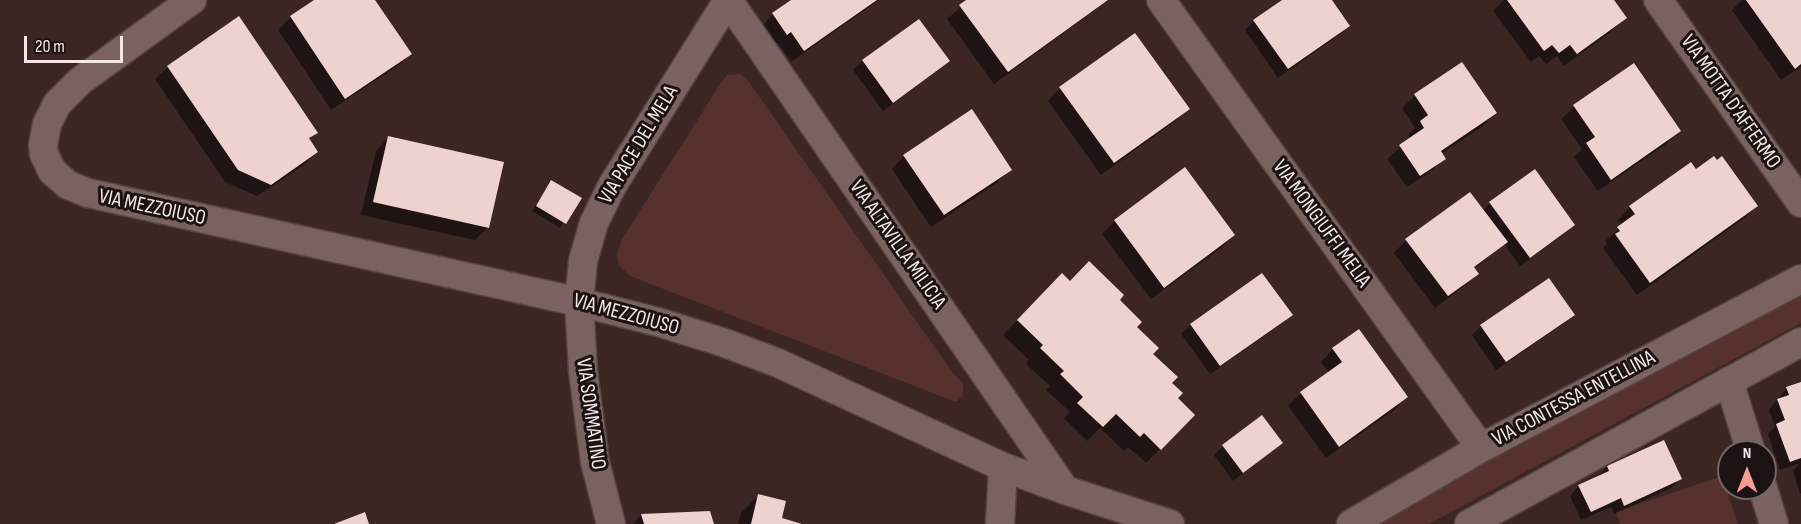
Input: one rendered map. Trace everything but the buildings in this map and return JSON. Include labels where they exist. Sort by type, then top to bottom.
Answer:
[{"type":"street","name":"VIA MEZZOIUSO","points":[[192,0],[80,81],[57,104],[47,124],[43,145],[48,162],[59,178],[68,185],[88,194],[579,302],[658,322],[761,357],[1003,467],[1170,524]]},
{"type":"street","name":"VIA PACE DEL MELA","points":[[579,302],[586,249],[605,199],[728,0]]},
{"type":"street","name":"VIA ALTAVILLA MILICIA","points":[[728,0],[1065,490]]},
{"type":"street","name":"VIA MONGIUFFI MELIA","points":[[1161,0],[1481,448]]},
{"type":"street","name":"VIA MOTTA D'AFFERMO","points":[[1658,0],[1801,203]]},
{"type":"street","name":"VIA CONTESSA ENTELLINA","points":[[1351,524],[1481,448],[1801,279]]},
{"type":"street","name":"VIA SOMMATINO","points":[[579,302],[581,352],[588,417],[600,483],[611,524]]},
{"type":"street","points":[[1469,524],[1801,342]]},
{"type":"street","points":[[1729,381],[1747,440]]},
{"type":"street","points":[[1000,524],[1003,467]]},
{"type":"street","points":[[1767,500],[1774,524]]},
{"type":"shaded area","points":[[741,74],[749,82],[952,372],[963,384],[963,395],[956,402],[630,276],[619,265],[617,253],[622,239],[719,86],[727,75]]},
{"type":"shaded area","points":[[1801,291],[1801,323],[1429,524],[1367,524]]},
{"type":"shaded area","points":[[1717,478],[1717,500],[1730,500],[1738,524],[1620,524],[1616,512]]}]
